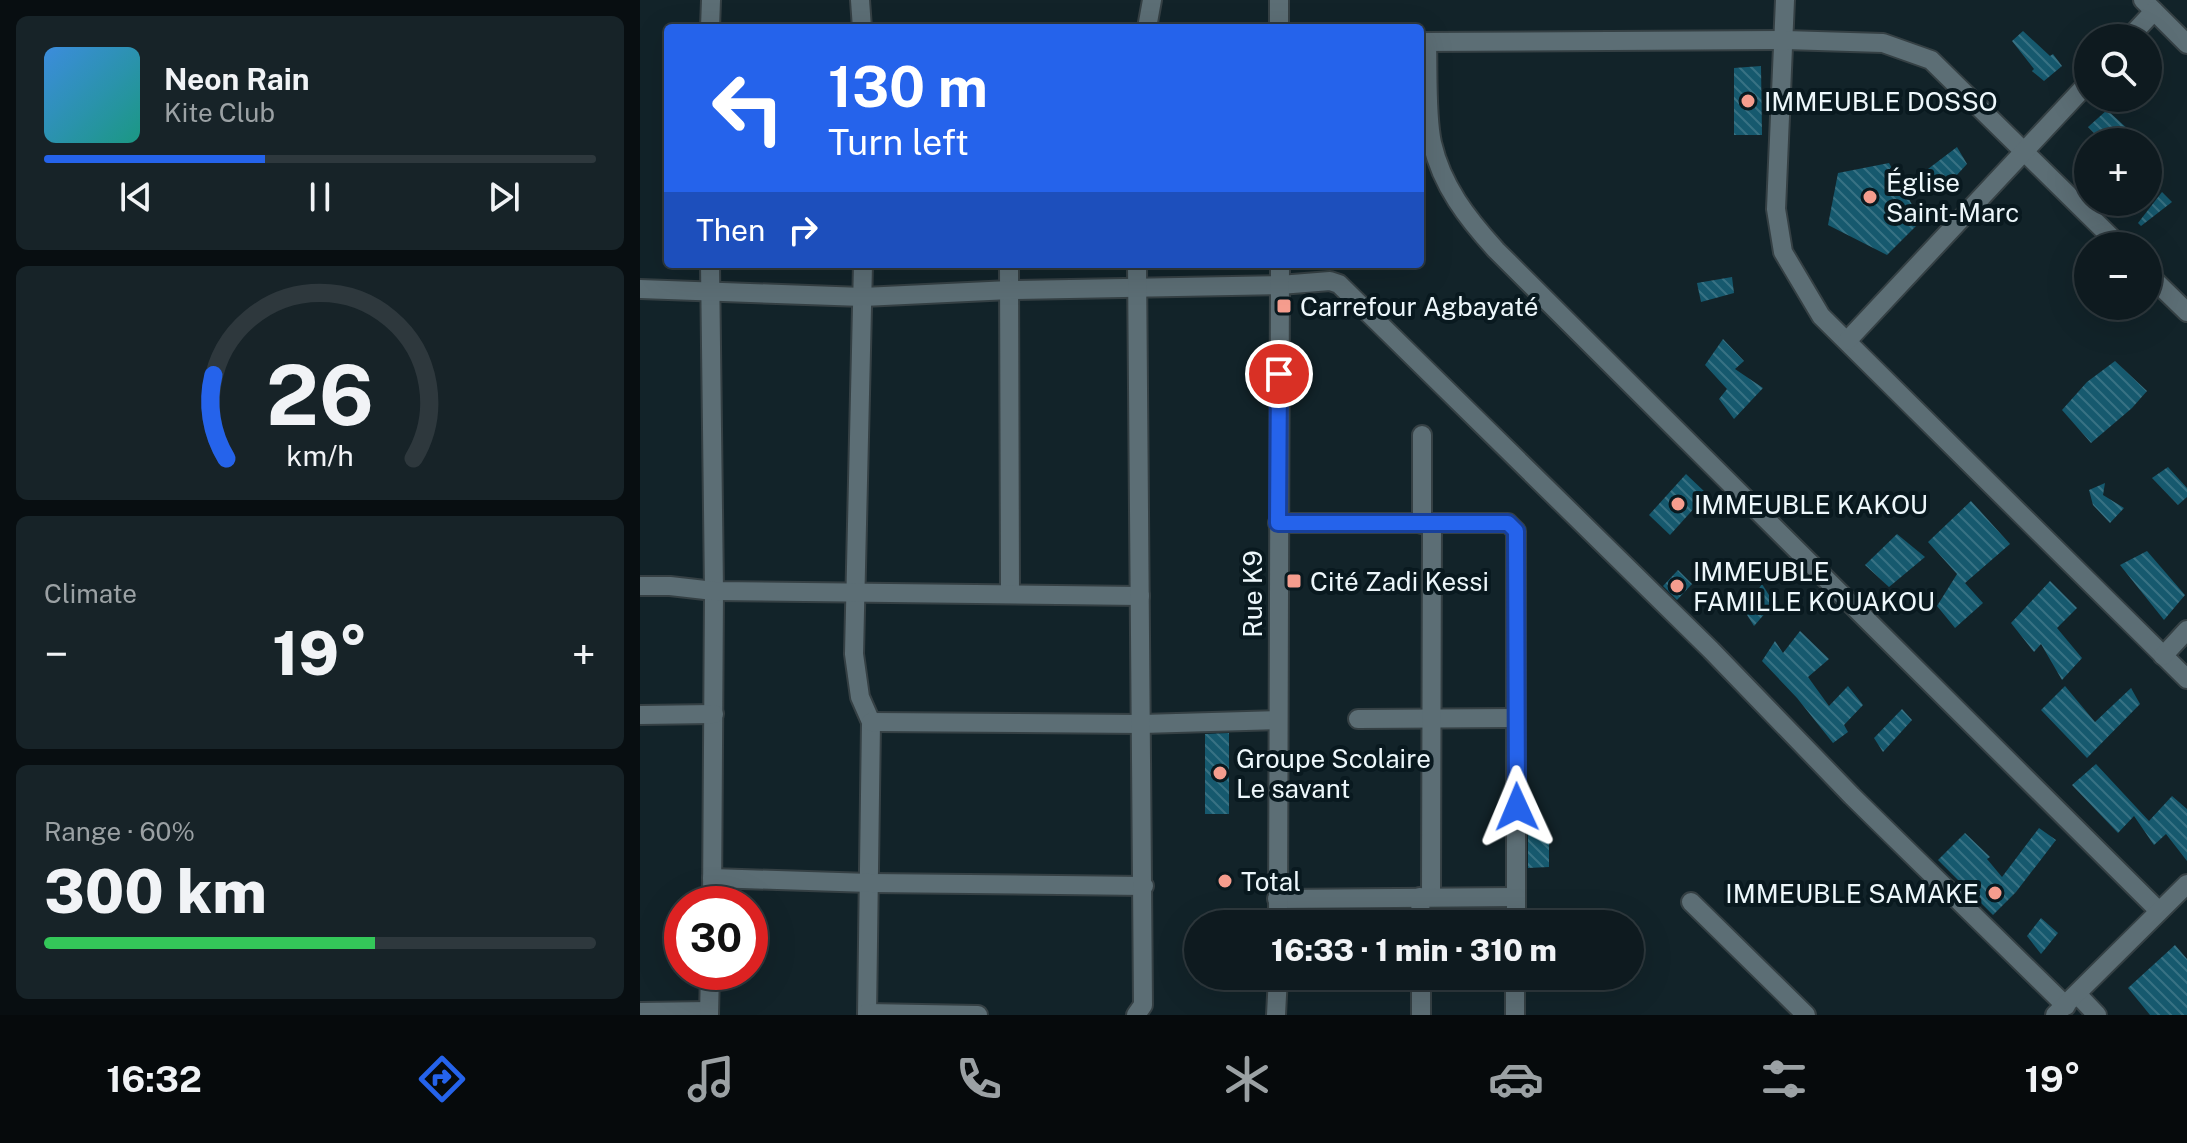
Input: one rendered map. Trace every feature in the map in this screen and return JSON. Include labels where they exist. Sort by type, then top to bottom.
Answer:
[{"type":"street","points":[[710,24],[711,0]]},
{"type":"street","points":[[860,0],[862,24]]},
{"type":"street","points":[[1148,24],[1152,0]]},
{"type":"street","points":[[1279,0],[1279,24]]},
{"type":"street","points":[[1785,0],[1776,209],[1783,252],[1821,316],[2187,679]]},
{"type":"street","points":[[2137,24],[2148,6],[2187,44]]},
{"type":"street","points":[[1424,42],[1785,40],[1883,43],[1931,60],[2106,232]]},
{"type":"street","points":[[1424,53],[1432,142],[1446,183],[1465,216],[2158,910]]},
{"type":"street","points":[[1847,341],[2074,98]]},
{"type":"street","points":[[710,268],[714,591],[712,886]]},
{"type":"street","points":[[863,268],[853,593],[855,671],[860,697],[871,722],[867,1014],[978,1015]]},
{"type":"street","points":[[1009,268],[1010,594]]},
{"type":"street","points":[[1136,1015],[1143,1005],[1144,886],[1137,268]]},
{"type":"street","name":"Rue K9","points":[[1277,910],[1280,268]]},
{"type":"street","points":[[640,289],[863,297],[1330,281],[1339,284],[2066,1005],[2097,1015]]},
{"type":"street","points":[[2162,288],[2187,312]]},
{"type":"street","points":[[1422,435],[1431,719],[1424,910]]},
{"type":"street","points":[[1278,523],[1508,523],[1516,531],[1516,910]]},
{"type":"street","points":[[640,586],[714,591],[1140,596]]},
{"type":"street","points":[[2163,656],[2187,630]]},
{"type":"street","points":[[640,715],[714,714]]},
{"type":"street","points":[[1358,719],[1516,718]]},
{"type":"street","points":[[871,722],[1142,724],[1278,720]]},
{"type":"street","points":[[712,878],[1144,886]]},
{"type":"street","points":[[2066,1005],[2187,884]]},
{"type":"street","points":[[1277,899],[1516,897]]},
{"type":"street","points":[[1691,902],[1806,1015]]},
{"type":"street","points":[[640,1012],[709,1013],[710,990]]},
{"type":"street","points":[[1276,1015],[1277,990]]},
{"type":"street","points":[[1421,990],[1421,1015]]},
{"type":"street","points":[[1515,990],[1515,1015]]},
{"type":"building","points":[[2023,31],[2050,56],[2053,54],[2062,66],[2044,81],[2032,71],[2034,69],[2012,41]]},
{"type":"building","name":"IMMEUBLE DOSSO","points":[[1761,66],[1762,135],[1734,135],[1734,68]]},
{"type":"building","points":[[2105,112],[2109,112],[2127,128],[2089,128]]},
{"type":"building","points":[[1957,147],[1967,164],[1944,189],[1928,169]]},
{"type":"building","name":"Église Saint-Marc","points":[[1889,163],[1921,221],[1887,255],[1828,225],[1838,173]]},
{"type":"building","points":[[2162,192],[2172,202],[2162,210]]},
{"type":"building","points":[[2143,216],[2154,216],[2141,226],[2138,223]]},
{"type":"building","points":[[1732,277],[1734,293],[1701,302],[1697,283]]},
{"type":"building","points":[[1723,339],[1744,361],[1735,369],[1763,388],[1734,419],[1719,399],[1727,389],[1705,365]]},
{"type":"building","points":[[2115,361],[2147,391],[2091,443],[2062,410],[2087,382]]},
{"type":"building","points":[[2168,467],[2187,488],[2187,497],[2178,505],[2152,478]]},
{"type":"building","name":"IMMEUBLE KAKOU","points":[[1686,474],[1707,494],[1670,535],[1649,515]]},
{"type":"building","points":[[2105,483],[2103,495],[2124,508],[2110,523],[2093,505],[2089,490]]},
{"type":"building","points":[[1971,501],[2010,544],[1965,583],[1983,603],[1955,628],[1937,606],[1957,574],[1928,542]]},
{"type":"building","points":[[1897,534],[1925,557],[1889,587],[1865,565]]},
{"type":"building","points":[[2147,551],[2185,595],[2164,620],[2120,565]]},
{"type":"building","name":"IMMEUBLE FAMILLE KOUAKOU","points":[[1678,570],[1692,584],[1677,600],[1663,586]]},
{"type":"building","points":[[2050,581],[2077,608],[2057,628],[2082,658],[2062,680],[2041,644],[2034,652],[2011,623]]},
{"type":"building","points":[[1762,584],[1774,603],[1754,626],[1744,610]]},
{"type":"building","points":[[1800,631],[1829,659],[1808,677],[1829,706],[1848,686],[1863,705],[1844,725],[1848,732],[1833,743],[1762,661],[1775,641],[1783,653]]},
{"type":"building","points":[[2065,686],[2095,722],[2131,688],[2140,704],[2087,758],[2041,710]]},
{"type":"building","points":[[1902,709],[1912,720],[1883,752],[1874,738]]},
{"type":"building","points":[[1229,733],[1229,814],[1205,814],[1205,734]]},
{"type":"building","points":[[2096,764],[2149,821],[2172,796],[2187,809],[2187,861],[2166,834],[2154,845],[2134,816],[2118,833],[2072,785]]},
{"type":"building","points":[[2039,828],[2056,840],[2016,892],[1993,915],[1938,860],[1965,833],[1990,857],[1987,859],[2002,877]]},
{"type":"building","points":[[1549,832],[1549,867],[1528,868],[1528,833]]},
{"type":"building","points":[[2041,918],[2058,933],[2041,954],[2027,936]]},
{"type":"building","points":[[2175,945],[2187,959],[2187,1015],[2150,1015],[2128,988]]},
{"type":"place","name":"IMMEUBLE DOSSO","points":[[1748,101]]},
{"type":"place","name":"Église Saint-Marc","points":[[1870,197]]},
{"type":"place","name":"Carrefour Agbayaté","points":[[1284,306]]},
{"type":"place","name":"IMMEUBLE KAKOU","points":[[1678,504]]},
{"type":"place","name":"Cité Zadi Kessi","points":[[1294,581]]},
{"type":"place","name":"IMMEUBLE FAMILLE KOUAKOU","points":[[1677,586]]},
{"type":"place","name":"Groupe Scolaire Le savant","points":[[1220,773]]},
{"type":"place","name":"Total","points":[[1225,881]]},
{"type":"place","name":"IMMEUBLE SAMAKE","points":[[1995,893]]},
{"type":"route","points":[[1279,374],[1278,523],[1508,523],[1516,531],[1517,807]]}]
